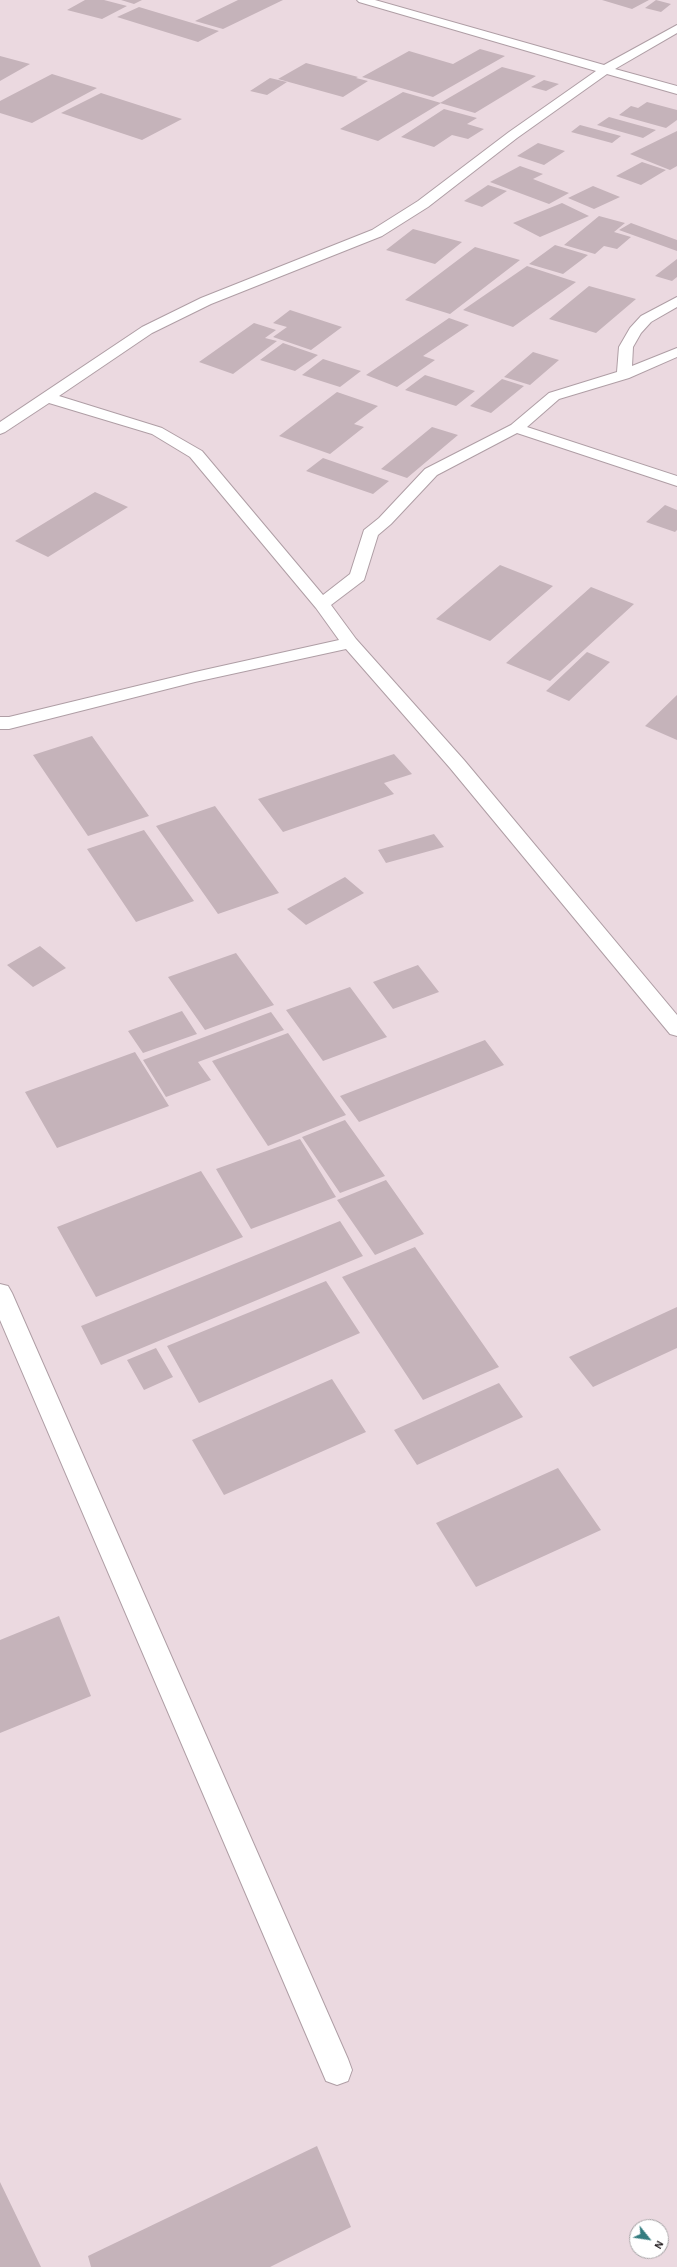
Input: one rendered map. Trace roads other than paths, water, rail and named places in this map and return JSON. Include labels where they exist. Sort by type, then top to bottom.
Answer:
[{"type":"street","points":[[363,0],[677,90]]},
{"type":"street","points":[[0,429],[147,330],[206,301],[377,233],[423,204],[513,135],[606,69],[677,28]]},
{"type":"street","points":[[624,375],[626,347],[635,331],[646,319],[677,301]]},
{"type":"street","points":[[322,604],[358,576],[370,533],[385,520],[432,472],[516,428],[554,396],[624,375],[677,352]]},
{"type":"street","points":[[47,397],[157,431],[196,454],[322,604],[350,643],[457,764],[677,1029]]},
{"type":"street","points":[[516,428],[677,481]]},
{"type":"street","points":[[0,723],[9,723],[195,677],[350,643]]},
{"type":"street","points":[[0,1293],[337,2070]]}]
